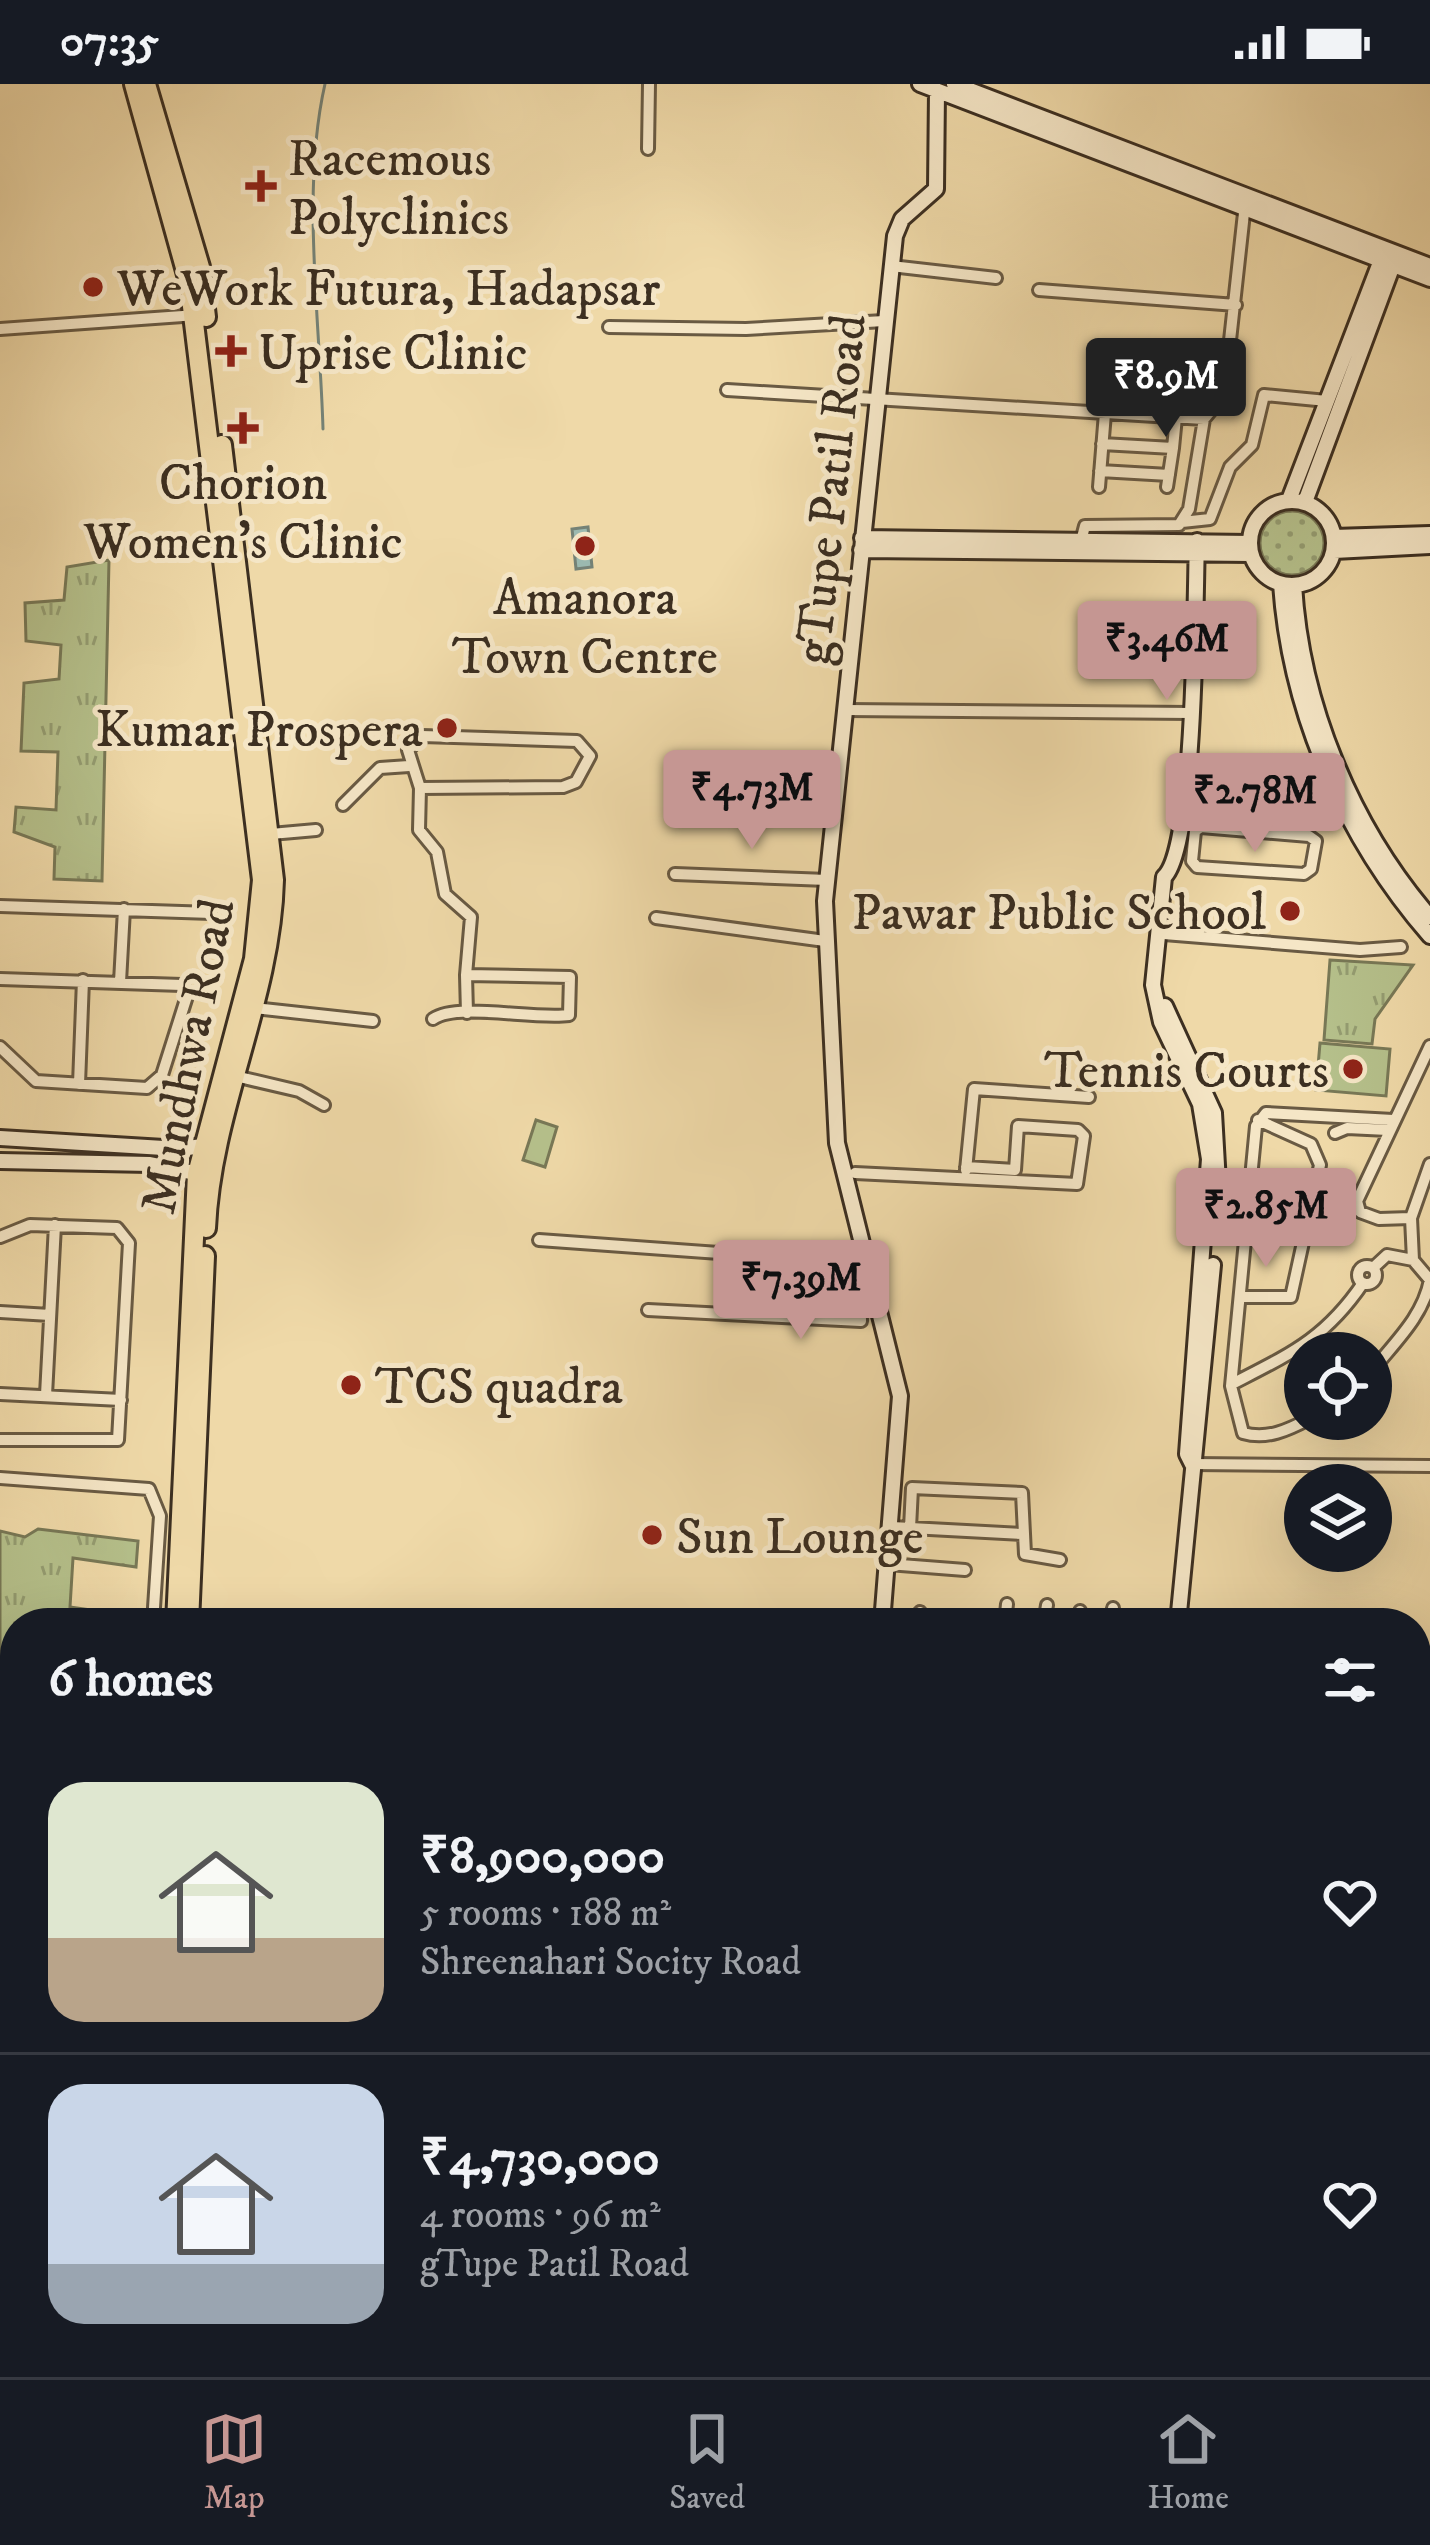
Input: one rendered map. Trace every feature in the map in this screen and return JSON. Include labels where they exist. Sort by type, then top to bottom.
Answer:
[{"type":"highway","name":"Mundhwa Road","points":[[134,84],[192,235],[262,880],[254,959],[204,1175],[177,1608]]},
{"type":"highway","name":"Mundhwa Road","points":[[144,107],[146,84]]},
{"type":"highway","name":"Mundhwa Road","points":[[200,315],[271,834],[272,921],[235,1076],[210,1145]]},
{"type":"highway","name":"Mundhwa Road","points":[[190,1608],[204,1175]]},
{"type":"street","points":[[649,84],[649,148]]},
{"type":"street","points":[[920,84],[1429,265]]},
{"type":"street","points":[[954,84],[1387,263],[1429,265]]},
{"type":"street","name":"gTupe Patil Road","points":[[884,1608],[900,1396],[837,1143],[825,941],[827,880],[891,266],[902,219],[936,189],[938,87]]},
{"type":"street","points":[[1182,522],[1189,509],[1204,419],[1225,395],[1245,202]]},
{"type":"street","points":[[1297,501],[1327,401],[1387,263]]},
{"type":"street","points":[[1297,501],[1387,263]]},
{"type":"street","points":[[891,266],[996,278]]},
{"type":"street","points":[[1039,290],[1236,305]]},
{"type":"street","points":[[0,329],[200,315]]},
{"type":"street","points":[[609,326],[746,329],[884,321]]},
{"type":"street","points":[[727,390],[874,403],[1204,419]]},
{"type":"street","points":[[1139,540],[1182,522],[1210,518],[1230,467],[1252,445],[1264,395],[1327,401]]},
{"type":"street","points":[[1099,487],[1105,413]]},
{"type":"street","points":[[1100,471],[1168,481],[1176,417]]},
{"type":"street","points":[[1102,444],[1173,448]]},
{"type":"street","points":[[1297,501],[1322,513],[1334,544],[1322,573],[1287,584],[1262,573],[1250,549],[1262,513],[1297,501]]},
{"type":"street","points":[[1334,544],[1430,534]]},
{"type":"street","points":[[861,544],[1080,546],[1139,540],[1250,549]]},
{"type":"street","points":[[1334,544],[1430,546]]},
{"type":"street","points":[[1190,1071],[1161,985],[1171,872],[1186,843],[1201,826],[1309,836],[1316,842],[1311,869],[1304,874],[1196,867],[1186,843],[1197,547]]},
{"type":"street","points":[[1287,584],[1300,648],[1332,751],[1375,838],[1430,917]]},
{"type":"street","points":[[1287,584],[1288,651],[1321,755],[1364,844],[1430,936]]},
{"type":"street","points":[[845,710],[1192,712]]},
{"type":"street","points":[[420,788],[563,787],[576,782],[590,756],[578,741],[422,736],[411,742],[409,766],[420,788],[419,830],[437,852],[445,894],[471,917],[467,1013]]},
{"type":"street","points":[[343,805],[380,768],[409,766]]},
{"type":"street","points":[[271,834],[316,830]]},
{"type":"street","points":[[1171,872],[1164,877],[1153,985],[1161,1022],[1214,1113],[1220,1151],[1179,1608]]},
{"type":"street","points":[[674,874],[827,880]]},
{"type":"street","points":[[0,906],[212,913]]},
{"type":"street","points":[[120,982],[124,909]]},
{"type":"street","points":[[656,918],[825,941]]},
{"type":"street","points":[[1164,934],[1360,950],[1401,947]]},
{"type":"street","points":[[433,1019],[457,1009],[563,1016],[571,1010],[567,976],[466,975]]},
{"type":"street","points":[[0,979],[188,989],[162,1075],[147,1088],[36,1081],[0,1047]]},
{"type":"street","points":[[79,1084],[83,980]]},
{"type":"street","points":[[254,1007],[374,1022]]},
{"type":"street","points":[[1411,1218],[1379,1219],[1360,1211],[1357,1201],[1430,1046]]},
{"type":"street","points":[[235,1076],[299,1091],[324,1105]]},
{"type":"street","points":[[965,1173],[974,1089],[1089,1097]]},
{"type":"street","points":[[1284,1429],[1270,1434],[1243,1433],[1232,1384],[1258,1120],[1266,1114],[1390,1125]]},
{"type":"street","points":[[1240,1297],[1291,1297],[1320,1165],[1311,1144],[1258,1120]]},
{"type":"street","points":[[1335,1133],[1390,1125]]},
{"type":"street","points":[[856,1173],[1015,1170],[1018,1126],[1078,1130],[1084,1136],[1077,1184],[965,1173]]},
{"type":"street","points":[[0,1138],[181,1149],[210,1145]]},
{"type":"street","points":[[0,1161],[150,1164],[204,1175]]},
{"type":"street","points":[[1392,1347],[1411,1324],[1430,1280],[1413,1260],[1411,1218],[1430,1164]]},
{"type":"street","points":[[0,1237],[29,1225],[117,1228],[126,1236],[116,1442],[0,1441]]},
{"type":"street","points":[[46,1395],[55,1226]]},
{"type":"street","points":[[539,1240],[865,1264],[861,1321],[648,1310]]},
{"type":"street","points":[[1232,1384],[1306,1346],[1330,1327],[1363,1283],[1375,1280],[1373,1268],[1387,1255],[1413,1260]]},
{"type":"street","points":[[0,1312],[50,1315]]},
{"type":"street","points":[[0,1394],[121,1400]]},
{"type":"street","points":[[1192,1464],[1430,1466]]},
{"type":"street","points":[[1022,1476],[1021,1534],[1029,1558],[1060,1560]]},
{"type":"street","points":[[0,1478],[149,1489],[160,1516],[154,1608]]},
{"type":"street","points":[[910,1528],[912,1488],[1022,1493]]},
{"type":"street","points":[[892,1527],[1021,1534]]},
{"type":"street","points":[[888,1564],[965,1570]]},
{"type":"street","points":[[1007,1604],[1007,1608]]},
{"type":"green space","points":[[1292,511],[1315,520],[1324,543],[1315,566],[1292,575],[1269,566],[1260,543],[1269,520]]},
{"type":"green space","points":[[109,560],[102,881],[54,879],[55,847],[14,832],[16,807],[56,810],[58,752],[21,751],[24,683],[59,679],[61,645],[26,641],[25,603],[64,600],[67,567]]},
{"type":"green space","points":[[1330,960],[1413,965],[1375,1019],[1372,1044],[1324,1040]]},
{"type":"green space","name":"Tennis Courts","points":[[1320,1043],[1390,1049],[1386,1096],[1316,1090]]},
{"type":"green space","points":[[536,1120],[557,1127],[545,1167],[523,1160]]},
{"type":"green space","points":[[38,1529],[138,1541],[136,1567],[73,1558],[70,1607],[77,1608],[0,1608],[0,1531],[25,1537]]},
{"type":"water","points":[[588,527],[592,567],[576,569],[572,529]]},
{"type":"waterway","points":[[323,429],[313,211],[325,84]]},
{"type":"place","name":"Racemous Polyclinics","points":[[261,186]]},
{"type":"place","name":"WeWork Futura, Hadapsar","points":[[93,287]]},
{"type":"place","name":"Uprise Clinic","points":[[231,351]]},
{"type":"place","name":"Chorion Women's Clinic","points":[[243,428]]},
{"type":"place","name":"Amanora Town Centre","points":[[585,546]]},
{"type":"place","name":"Kumar Prospera","points":[[447,728]]},
{"type":"place","name":"Pawar Public School","points":[[1290,911]]},
{"type":"place","name":"Tennis Courts","points":[[1353,1069]]},
{"type":"place","name":"TCS quadra","points":[[351,1385]]},
{"type":"place","name":"Sun Lounge","points":[[652,1535]]}]
